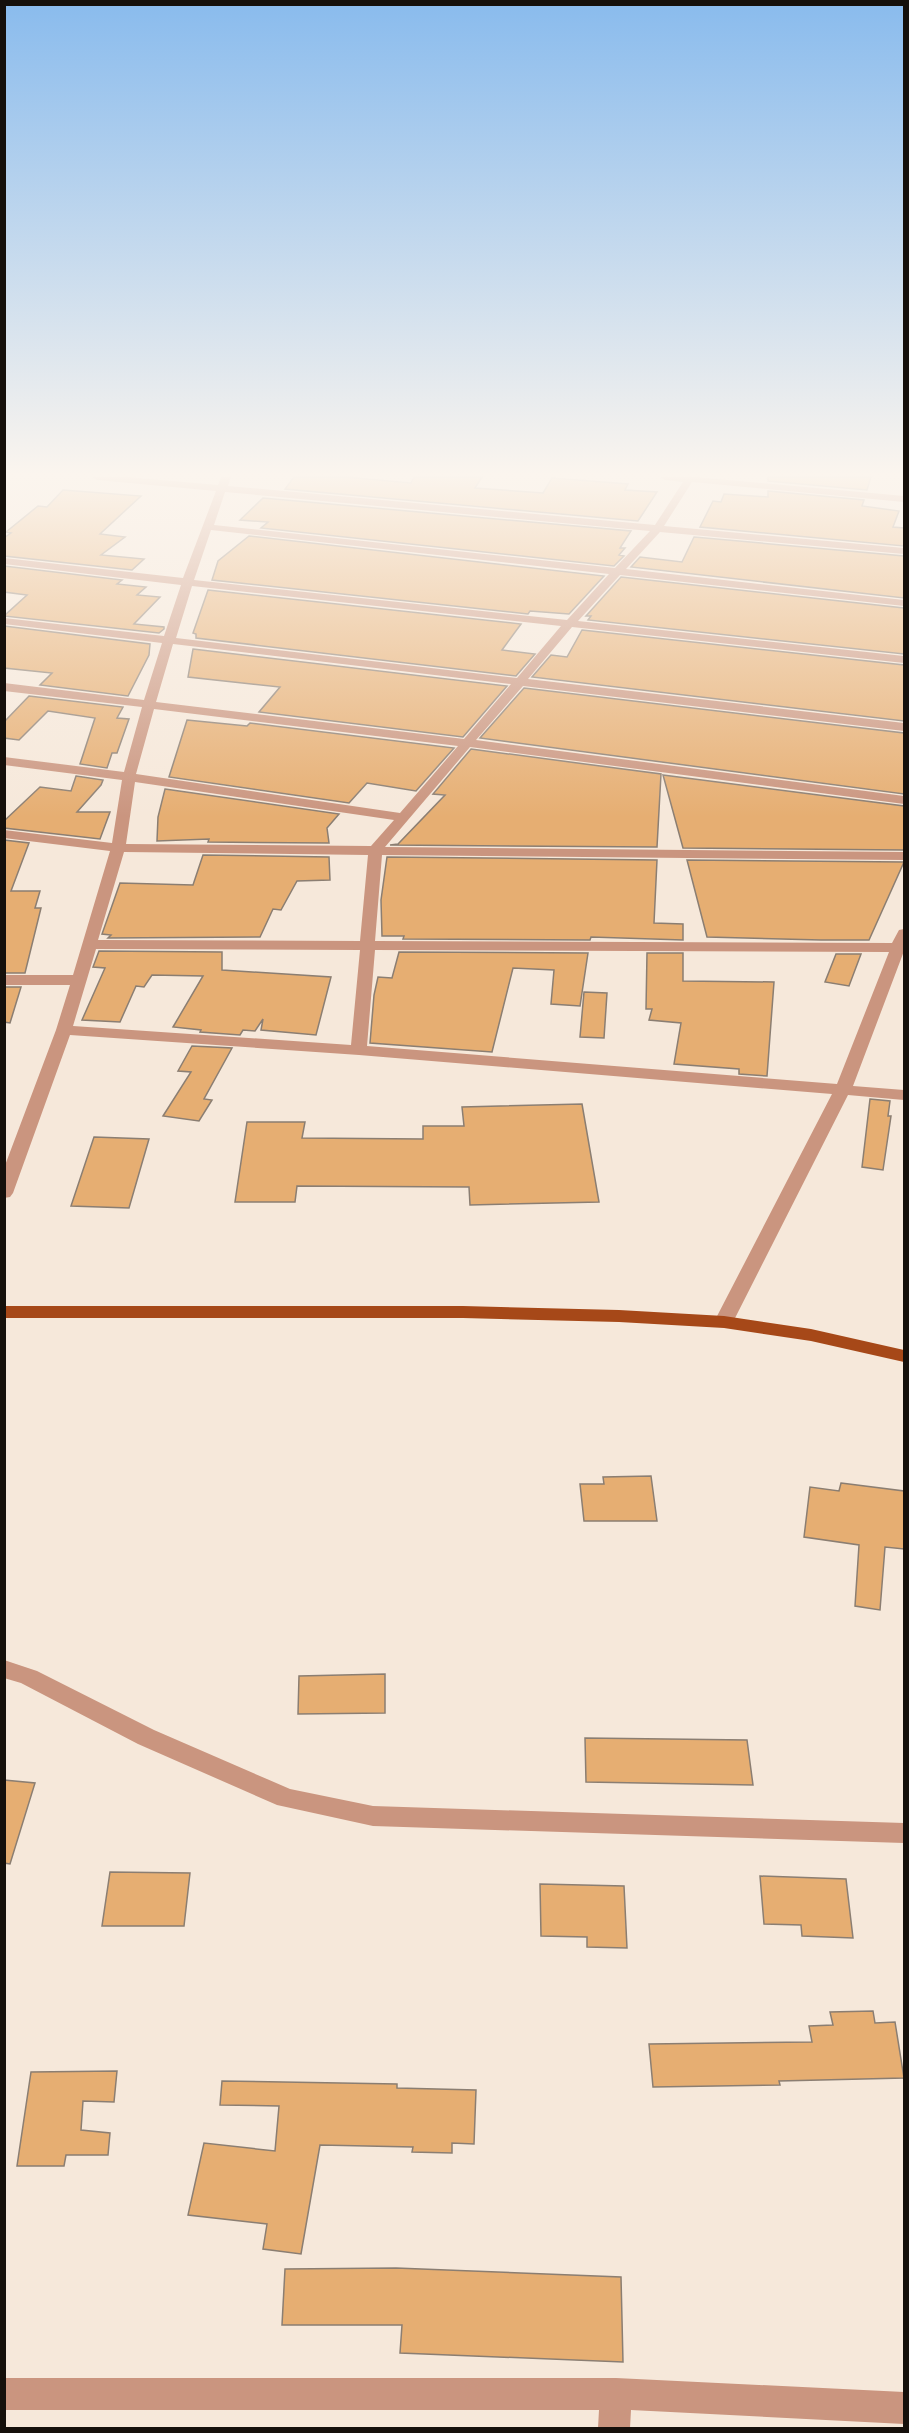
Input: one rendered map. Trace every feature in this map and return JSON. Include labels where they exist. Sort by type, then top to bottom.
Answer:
[{"type":"main road","points":[[4,1312],[463,1312],[619,1316],[724,1322],[811,1335],[904,1356]]},
{"type":"street","points":[[4,1193],[64,1030],[90,944],[118,848],[129,777],[148,704],[185,591]]},
{"type":"street","points":[[261,591],[570,622],[904,660]]},
{"type":"street","points":[[359,1050],[375,850],[570,622],[601,591]]},
{"type":"street","points":[[785,591],[904,603]]},
{"type":"street","points":[[4,621],[904,728]]},
{"type":"street","points":[[4,687],[467,743],[904,800]]},
{"type":"street","points":[[4,761],[402,817]]},
{"type":"street","points":[[4,834],[118,848],[904,856]]},
{"type":"street","points":[[90,944],[368,945],[901,940],[843,1089],[724,1322]]},
{"type":"street","points":[[4,980],[79,980]]},
{"type":"street","points":[[64,1030],[359,1050],[904,1095]]},
{"type":"street","points":[[4,1669],[29,1677],[147,1737],[286,1798],[373,1816],[904,1833]]},
{"type":"street","points":[[4,2394],[616,2394],[904,2408]]},
{"type":"street","points":[[614,2428],[616,2394]]},
{"type":"building","points":[[142,591],[137,595],[160,597],[134,624],[164,627],[164,629],[159,633],[4,616],[27,595],[4,592]]},
{"type":"building","points":[[208,591],[213,591],[521,624],[502,650],[535,654],[516,676],[196,638],[196,634],[193,633]]},
{"type":"building","points":[[310,591],[591,591],[569,614],[530,611],[528,614]]},
{"type":"building","points":[[609,591],[745,591],[904,608],[904,654],[588,620],[591,616],[586,616]]},
{"type":"building","points":[[838,591],[904,591],[904,598]]},
{"type":"building","points":[[4,626],[150,644],[149,655],[128,696],[40,685],[52,673],[4,668]]},
{"type":"building","points":[[582,630],[904,665],[904,721],[532,677],[551,655],[567,657]]},
{"type":"building","points":[[193,649],[507,686],[463,737],[259,712],[280,687],[188,677]]},
{"type":"building","points":[[524,688],[904,733],[904,794],[480,738]]},
{"type":"building","points":[[29,696],[123,707],[117,718],[129,719],[117,753],[112,753],[107,768],[80,764],[95,718],[48,711],[19,740],[4,738],[4,722]]},
{"type":"building","points":[[187,720],[247,726],[250,723],[454,748],[416,791],[367,783],[349,803],[169,777]]},
{"type":"building","points":[[471,749],[661,774],[657,847],[390,845],[398,844],[445,795],[433,794]]},
{"type":"building","points":[[663,775],[904,806],[904,850],[683,848]]},
{"type":"building","points":[[76,776],[103,780],[77,812],[110,812],[100,839],[4,828],[4,821],[40,787],[71,791]]},
{"type":"building","points":[[165,789],[339,814],[327,828],[329,843],[208,842],[209,839],[157,841],[158,817]]},
{"type":"building","points":[[4,840],[29,843],[11,891],[40,891],[35,908],[41,908],[25,973],[4,973]]},
{"type":"building","points":[[203,855],[329,857],[330,880],[297,881],[281,910],[273,909],[260,937],[108,938],[111,935],[102,934],[120,883],[193,885]]},
{"type":"building","points":[[387,857],[657,860],[654,923],[683,924],[683,940],[591,937],[590,940],[403,939],[404,936],[382,936],[381,900]]},
{"type":"building","points":[[687,860],[904,862],[869,940],[821,940],[707,937]]},
{"type":"building","points":[[99,951],[222,952],[222,970],[331,977],[316,1035],[261,1030],[263,1019],[255,1031],[243,1030],[240,1035],[173,1027],[203,976],[152,975],[144,987],[136,986],[120,1022],[82,1020],[105,968],[93,967]]},
{"type":"building","points":[[399,952],[588,953],[580,1006],[551,1004],[554,970],[513,968],[492,1052],[370,1043],[374,995],[378,977],[392,978]]},
{"type":"building","points":[[647,953],[683,953],[683,981],[774,982],[767,1076],[739,1074],[739,1069],[674,1064],[681,1023],[649,1020],[652,1009],[646,1009]]},
{"type":"building","points":[[836,954],[861,954],[849,986],[825,982]]},
{"type":"building","points":[[4,987],[21,987],[10,1023],[4,1022]]},
{"type":"building","points":[[584,992],[607,993],[604,1038],[580,1037]]},
{"type":"building","points":[[192,1046],[232,1048],[204,1099],[212,1100],[199,1121],[163,1116],[191,1072],[178,1071]]},
{"type":"building","points":[[870,1099],[890,1101],[888,1116],[891,1116],[883,1170],[862,1167]]},
{"type":"building","points":[[582,1104],[599,1202],[470,1205],[469,1187],[297,1186],[295,1202],[235,1202],[247,1122],[305,1122],[302,1138],[423,1139],[423,1126],[464,1126],[462,1107]]},
{"type":"building","points":[[94,1137],[149,1139],[129,1208],[71,1206]]},
{"type":"building","points":[[651,1476],[657,1521],[584,1521],[580,1484],[604,1484],[603,1477]]},
{"type":"building","points":[[841,1483],[904,1491],[904,1549],[885,1547],[880,1610],[855,1606],[859,1545],[804,1537],[810,1487],[839,1491]]},
{"type":"building","points":[[385,1674],[385,1713],[298,1714],[299,1676]]},
{"type":"building","points":[[585,1738],[747,1740],[753,1785],[586,1782]]},
{"type":"building","points":[[4,1780],[35,1783],[10,1864],[4,1863]]},
{"type":"building","points":[[110,1872],[190,1873],[184,1926],[102,1926]]},
{"type":"building","points":[[760,1876],[846,1879],[853,1938],[802,1936],[801,1925],[764,1924]]},
{"type":"building","points":[[540,1884],[624,1886],[627,1948],[587,1947],[587,1937],[541,1936]]},
{"type":"building","points":[[873,2011],[875,2023],[895,2022],[904,2078],[779,2081],[780,2085],[653,2087],[649,2044],[812,2042],[809,2026],[833,2025],[830,2012]]},
{"type":"building","points":[[117,2071],[114,2102],[83,2101],[81,2130],[110,2133],[108,2155],[66,2155],[64,2166],[17,2166],[31,2072]]},
{"type":"building","points":[[222,2081],[397,2084],[397,2088],[476,2090],[474,2144],[452,2143],[452,2153],[412,2152],[413,2147],[320,2145],[301,2254],[263,2249],[267,2224],[188,2215],[204,2143],[275,2151],[279,2106],[220,2105]]},
{"type":"building","points":[[396,2268],[621,2277],[623,2362],[400,2353],[402,2325],[282,2325],[285,2269]]}]
